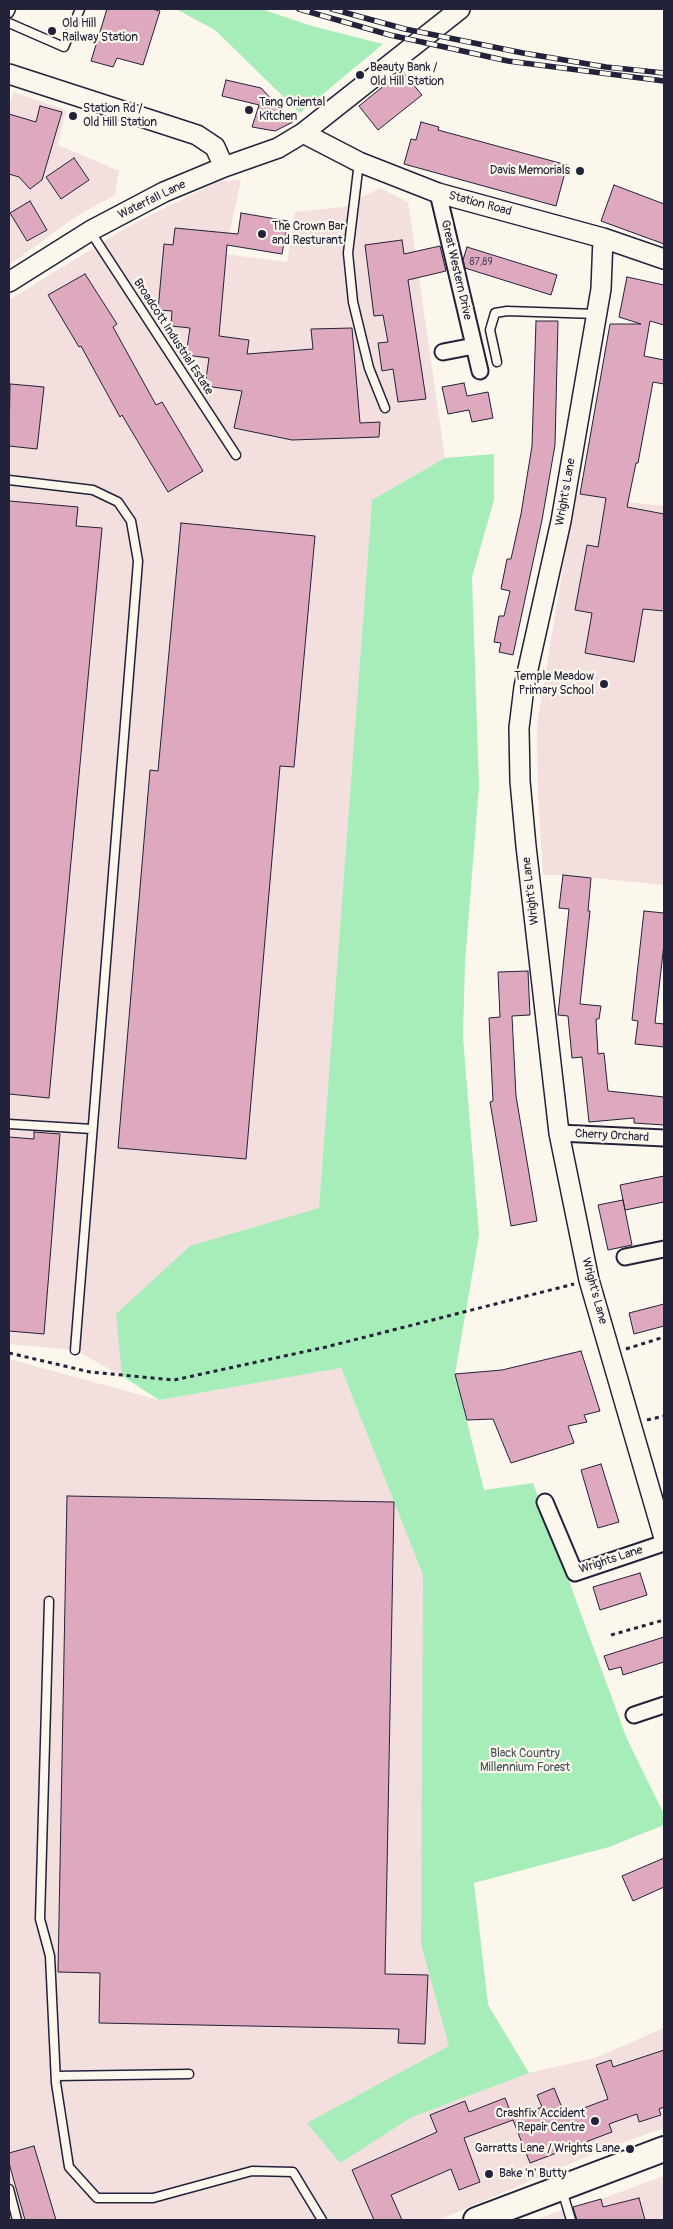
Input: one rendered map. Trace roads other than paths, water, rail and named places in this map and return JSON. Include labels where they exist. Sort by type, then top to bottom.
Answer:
[{"type":"main road","points":[[476,2220],[664,2149]]},
{"type":"street","name":"Waterfall Lane","points":[[9,282],[90,231],[164,192],[224,167],[278,148],[303,133],[456,10]]},
{"type":"street","points":[[9,74],[197,135],[214,148],[224,167]]},
{"type":"street","name":"Station Road","points":[[303,133],[359,162],[438,193],[603,238],[664,259]]},
{"type":"street","name":"Great Western Drive","points":[[438,193],[480,371]]},
{"type":"street","name":"Wright's Lane","points":[[603,238],[601,289],[561,521],[524,687],[520,728],[520,781],[559,1133],[589,1280],[662,1528]]},
{"type":"street","points":[[443,352],[474,346]]},
{"type":"street","name":"Cherry Orchard","points":[[559,1133],[664,1138]]},
{"type":"street","points":[[625,1257],[664,1249]]},
{"type":"street","name":"Wrights Lane","points":[[545,1502],[574,1573],[664,1543]]},
{"type":"street","points":[[634,1715],[664,1705]]},
{"type":"lane","points":[[9,13],[11,9]]},
{"type":"lane","points":[[9,23],[64,47],[80,9]]},
{"type":"lane","points":[[359,162],[348,254],[353,302],[369,368],[385,408]]},
{"type":"lane","name":"Broadcott Industrial Estate","points":[[90,231],[236,455]]},
{"type":"lane","points":[[497,362],[490,330],[496,313],[507,311],[596,314]]},
{"type":"lane","points":[[9,480],[93,490],[118,502],[131,521],[138,561],[76,1350]]},
{"type":"lane","points":[[9,1124],[92,1129]]},
{"type":"lane","points":[[49,1600],[40,1919],[50,1956],[56,2076],[69,2167],[97,2198],[152,2198],[252,2171],[293,2172],[322,2220]]},
{"type":"lane","points":[[56,2076],[189,2074]]},
{"type":"lane","points":[[562,2188],[571,2220]]},
{"type":"lane","points":[[9,2189],[17,2220]]},
{"type":"railway","points":[[299,9],[390,35],[508,61],[664,81]]},
{"type":"railway","points":[[332,9],[405,29],[523,53],[606,67],[664,73]]},
{"type":"place","name":"Old Hill Railway Station","points":[[52,31]]},
{"type":"place","name":"Beauty Bank / Old Hill Station","points":[[360,75]]},
{"type":"place","name":"Tang Oriental Kitchen","points":[[249,110]]},
{"type":"place","name":"Station Rd / Old Hill Station","points":[[73,116]]},
{"type":"place","name":"Davis Memorials","points":[[580,171]]},
{"type":"place","name":"The Crown Bar and Resturant","points":[[262,234]]},
{"type":"place","name":"Temple Meadow Primary School","points":[[604,684]]},
{"type":"place","name":"Crashfix Accident Repair Centre","points":[[595,2121]]},
{"type":"place","name":"Garratts Lane / Wrights Lane","points":[[630,2149]]},
{"type":"place","name":"Bake 'n' Butty","points":[[489,2174]]},
{"type":"park label","name":"Black Country Millennium Forest","points":[[525,1761]]}]
